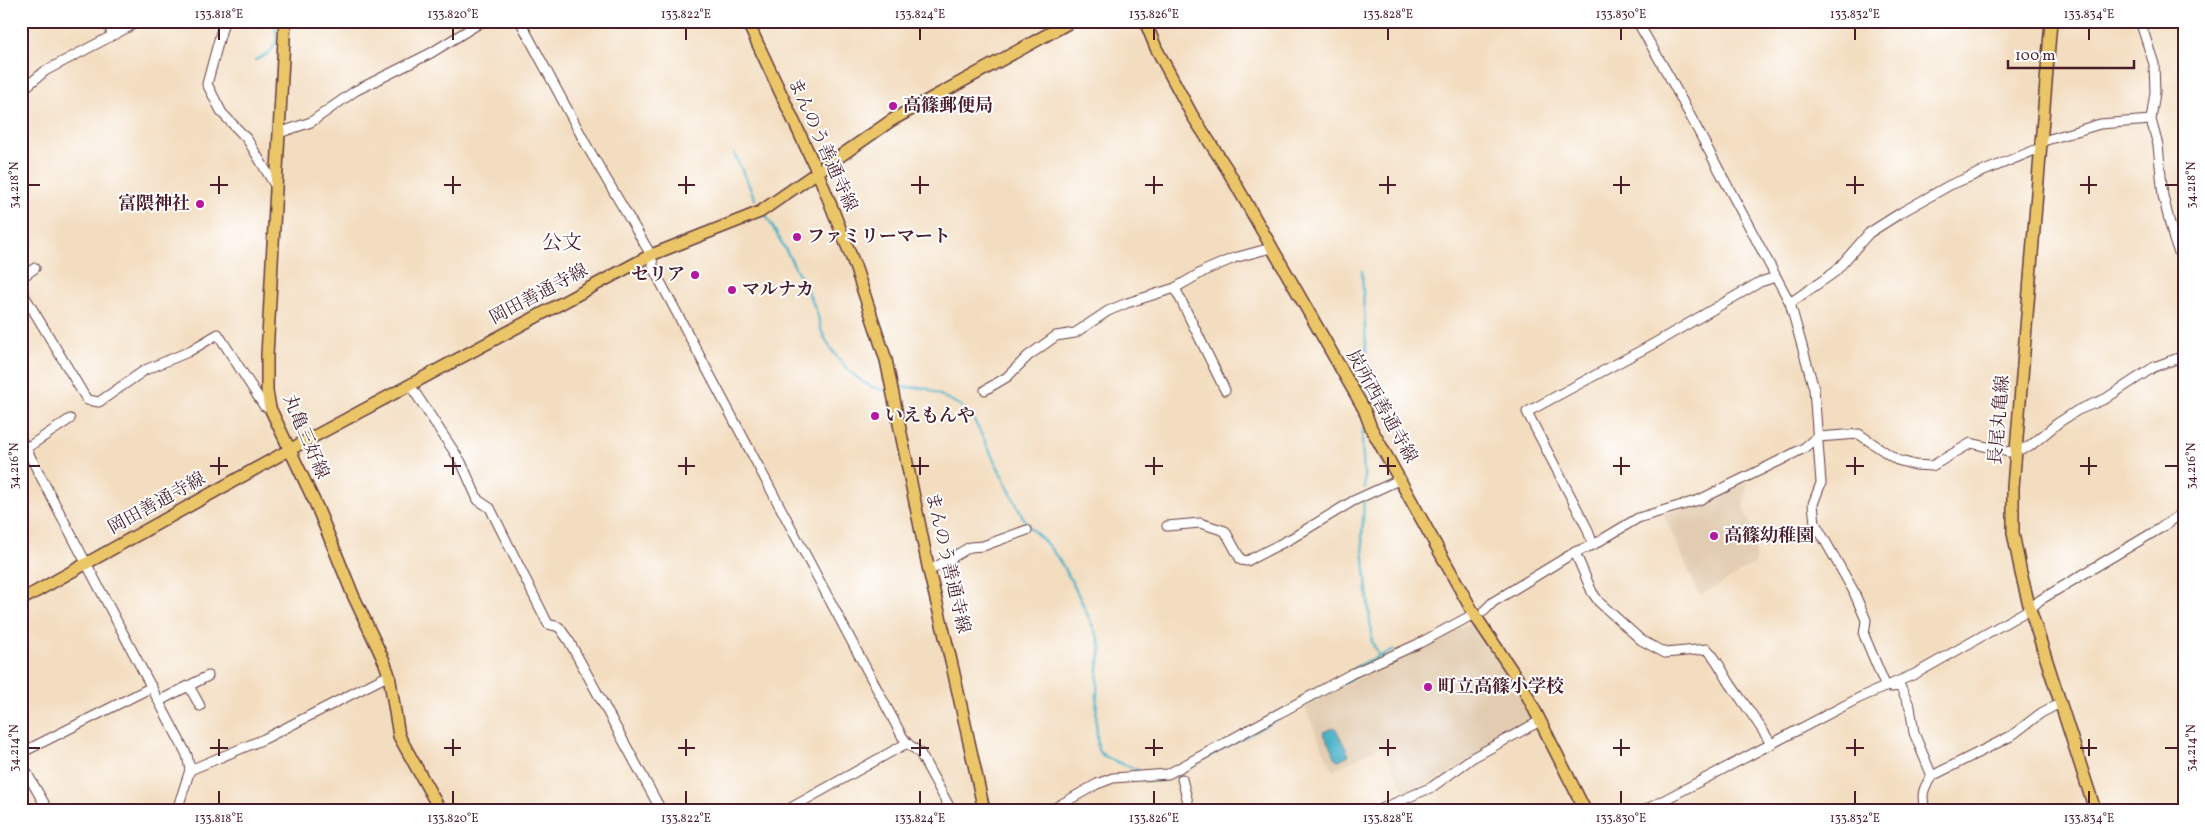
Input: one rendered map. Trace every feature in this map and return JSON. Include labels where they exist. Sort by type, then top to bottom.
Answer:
[{"type":"main road","name":"丸亀三好線","points":[[285,21],[267,356],[267,391],[270,408],[317,507],[389,675],[399,736],[440,810]]},
{"type":"main road","name":"まんのう善通寺線","points":[[747,21],[818,173],[858,275],[886,360],[929,571],[984,810]]},
{"type":"main road","name":"岡田善通寺線","points":[[21,600],[289,450],[651,255],[760,212],[892,120],[1072,21]]},
{"type":"main road","name":"炭所西善通寺線","points":[[1144,21],[1156,48],[1192,115],[1227,169],[1364,409],[1371,428],[1400,479],[1522,687],[1585,810]]},
{"type":"main road","name":"長尾丸亀線","points":[[2051,21],[2013,487],[2013,533],[2030,609],[2095,810]]},
{"type":"street","points":[[105,21],[113,34]]},
{"type":"street","points":[[21,91],[45,72],[140,21]]},
{"type":"street","points":[[224,21],[207,84],[222,113],[247,139],[276,187]]},
{"type":"street","points":[[279,133],[311,122],[356,91],[431,54],[483,21]]},
{"type":"street","points":[[520,21],[588,148],[651,255],[659,278],[907,743],[920,753],[951,810]]},
{"type":"street","points":[[1637,21],[1790,303],[1814,388],[1821,483],[1813,504],[1815,524],[1853,590],[1866,620],[1864,635],[1886,687]]},
{"type":"street","points":[[2140,21],[2154,64],[2155,92],[2151,120],[2158,146],[2166,214],[2184,265]]},
{"type":"street","points":[[1790,303],[1835,272],[1869,233],[1950,185],[2040,145],[2100,124],[2151,120]]},
{"type":"street","points":[[985,390],[1007,377],[1028,356],[1056,336],[1075,333],[1108,311],[1175,288],[1206,270],[1234,258],[1271,248]]},
{"type":"street","points":[[21,278],[35,268]]},
{"type":"street","points":[[1593,545],[1587,528],[1527,412],[1655,343],[1760,282],[1776,277]]},
{"type":"street","points":[[1175,288],[1225,390]]},
{"type":"street","points":[[21,290],[87,400],[99,402],[146,370],[188,352],[218,334],[264,406],[270,408]]},
{"type":"street","points":[[1051,810],[1097,784],[1113,778],[1168,774],[1351,674],[1418,644],[1479,613],[1493,602],[1575,552],[1593,545],[1638,518],[1699,500],[1804,448],[1817,437],[1859,434],[1897,460],[1915,465],[1932,466],[1971,443],[2008,452],[2016,451],[2029,447],[2058,423],[2078,410],[2105,399],[2154,367],[2184,356]]},
{"type":"street","points":[[410,385],[461,462],[478,500],[490,508],[548,624],[559,627],[569,641],[660,810]]},
{"type":"street","points":[[24,449],[70,420]]},
{"type":"street","points":[[21,439],[24,449],[88,563],[187,755],[190,770],[177,810]]},
{"type":"street","points":[[1167,526],[1200,523],[1225,531],[1241,560],[1247,561],[1292,538],[1353,501],[1400,479]]},
{"type":"street","points":[[1645,810],[1859,698],[1915,674],[2030,609],[2040,600],[2184,512]]},
{"type":"street","points":[[929,571],[970,546],[983,546],[1027,530]]},
{"type":"street","points":[[1575,552],[1592,592],[1599,602],[1642,640],[1665,653],[1707,650],[1717,659],[1731,684],[1759,722],[1771,744]]},
{"type":"street","points":[[190,770],[272,735],[389,675]]},
{"type":"street","points":[[159,701],[208,676]]},
{"type":"street","points":[[189,686],[200,706]]},
{"type":"street","points":[[1886,687],[1900,686],[1910,707],[1914,733],[1932,776]]},
{"type":"street","points":[[21,754],[152,687]]},
{"type":"street","points":[[1925,810],[1924,786],[1932,776],[2011,736],[2041,713],[2060,702]]},
{"type":"street","points":[[1380,810],[1432,787],[1472,758],[1540,721]]},
{"type":"street","points":[[788,810],[907,743]]},
{"type":"street","points":[[21,763],[48,810]]},
{"type":"street","points":[[1182,779],[1190,810]]},
{"type":"shaded area","name":"高篠幼稚園","points":[[1747,482],[1743,510],[1753,529],[1756,563],[1700,596],[1663,514],[1714,499]]},
{"type":"shaded area","name":"町立高篠小学校","points":[[1474,621],[1535,722],[1429,784],[1406,793],[1381,746],[1333,771],[1305,708],[1380,666]]},
{"type":"water","points":[[1335,727],[1349,755],[1337,761],[1323,732]]},
{"type":"waterway","points":[[255,60],[267,54],[274,45],[276,40],[274,21]]},
{"type":"waterway","points":[[734,153],[755,199]]},
{"type":"waterway","points":[[766,215],[805,285],[817,313],[822,332],[832,350],[839,360],[865,383],[874,388],[884,390]]},
{"type":"waterway","points":[[1362,271],[1369,406]]},
{"type":"waterway","points":[[897,387],[926,388],[960,405],[974,420],[1026,523],[1045,542],[1061,563],[1099,640],[1101,648],[1098,668],[1096,722],[1098,750],[1105,757],[1138,770]]},
{"type":"waterway","points":[[1363,428],[1365,488]]},
{"type":"waterway","points":[[1364,501],[1362,538],[1372,642],[1379,656]]},
{"type":"waterway","points":[[1354,668],[1394,650]]},
{"type":"waterway","points":[[1143,780],[1160,781],[1170,778],[1358,675]]},
{"type":"place","name":"高篠郵便局","points":[[893,106]]},
{"type":"place","name":"富隈神社","points":[[200,204]]},
{"type":"place","name":"ファミリーマート","points":[[797,237]]},
{"type":"place","name":"セリア","points":[[695,275]]},
{"type":"place","name":"マルナカ","points":[[732,290]]},
{"type":"place","name":"いえもんや","points":[[875,416]]},
{"type":"place","name":"高篠幼稚園","points":[[1714,536]]},
{"type":"place","name":"町立高篠小学校","points":[[1428,687]]},
{"type":"district","name":"公文","points":[[562,244]]}]
